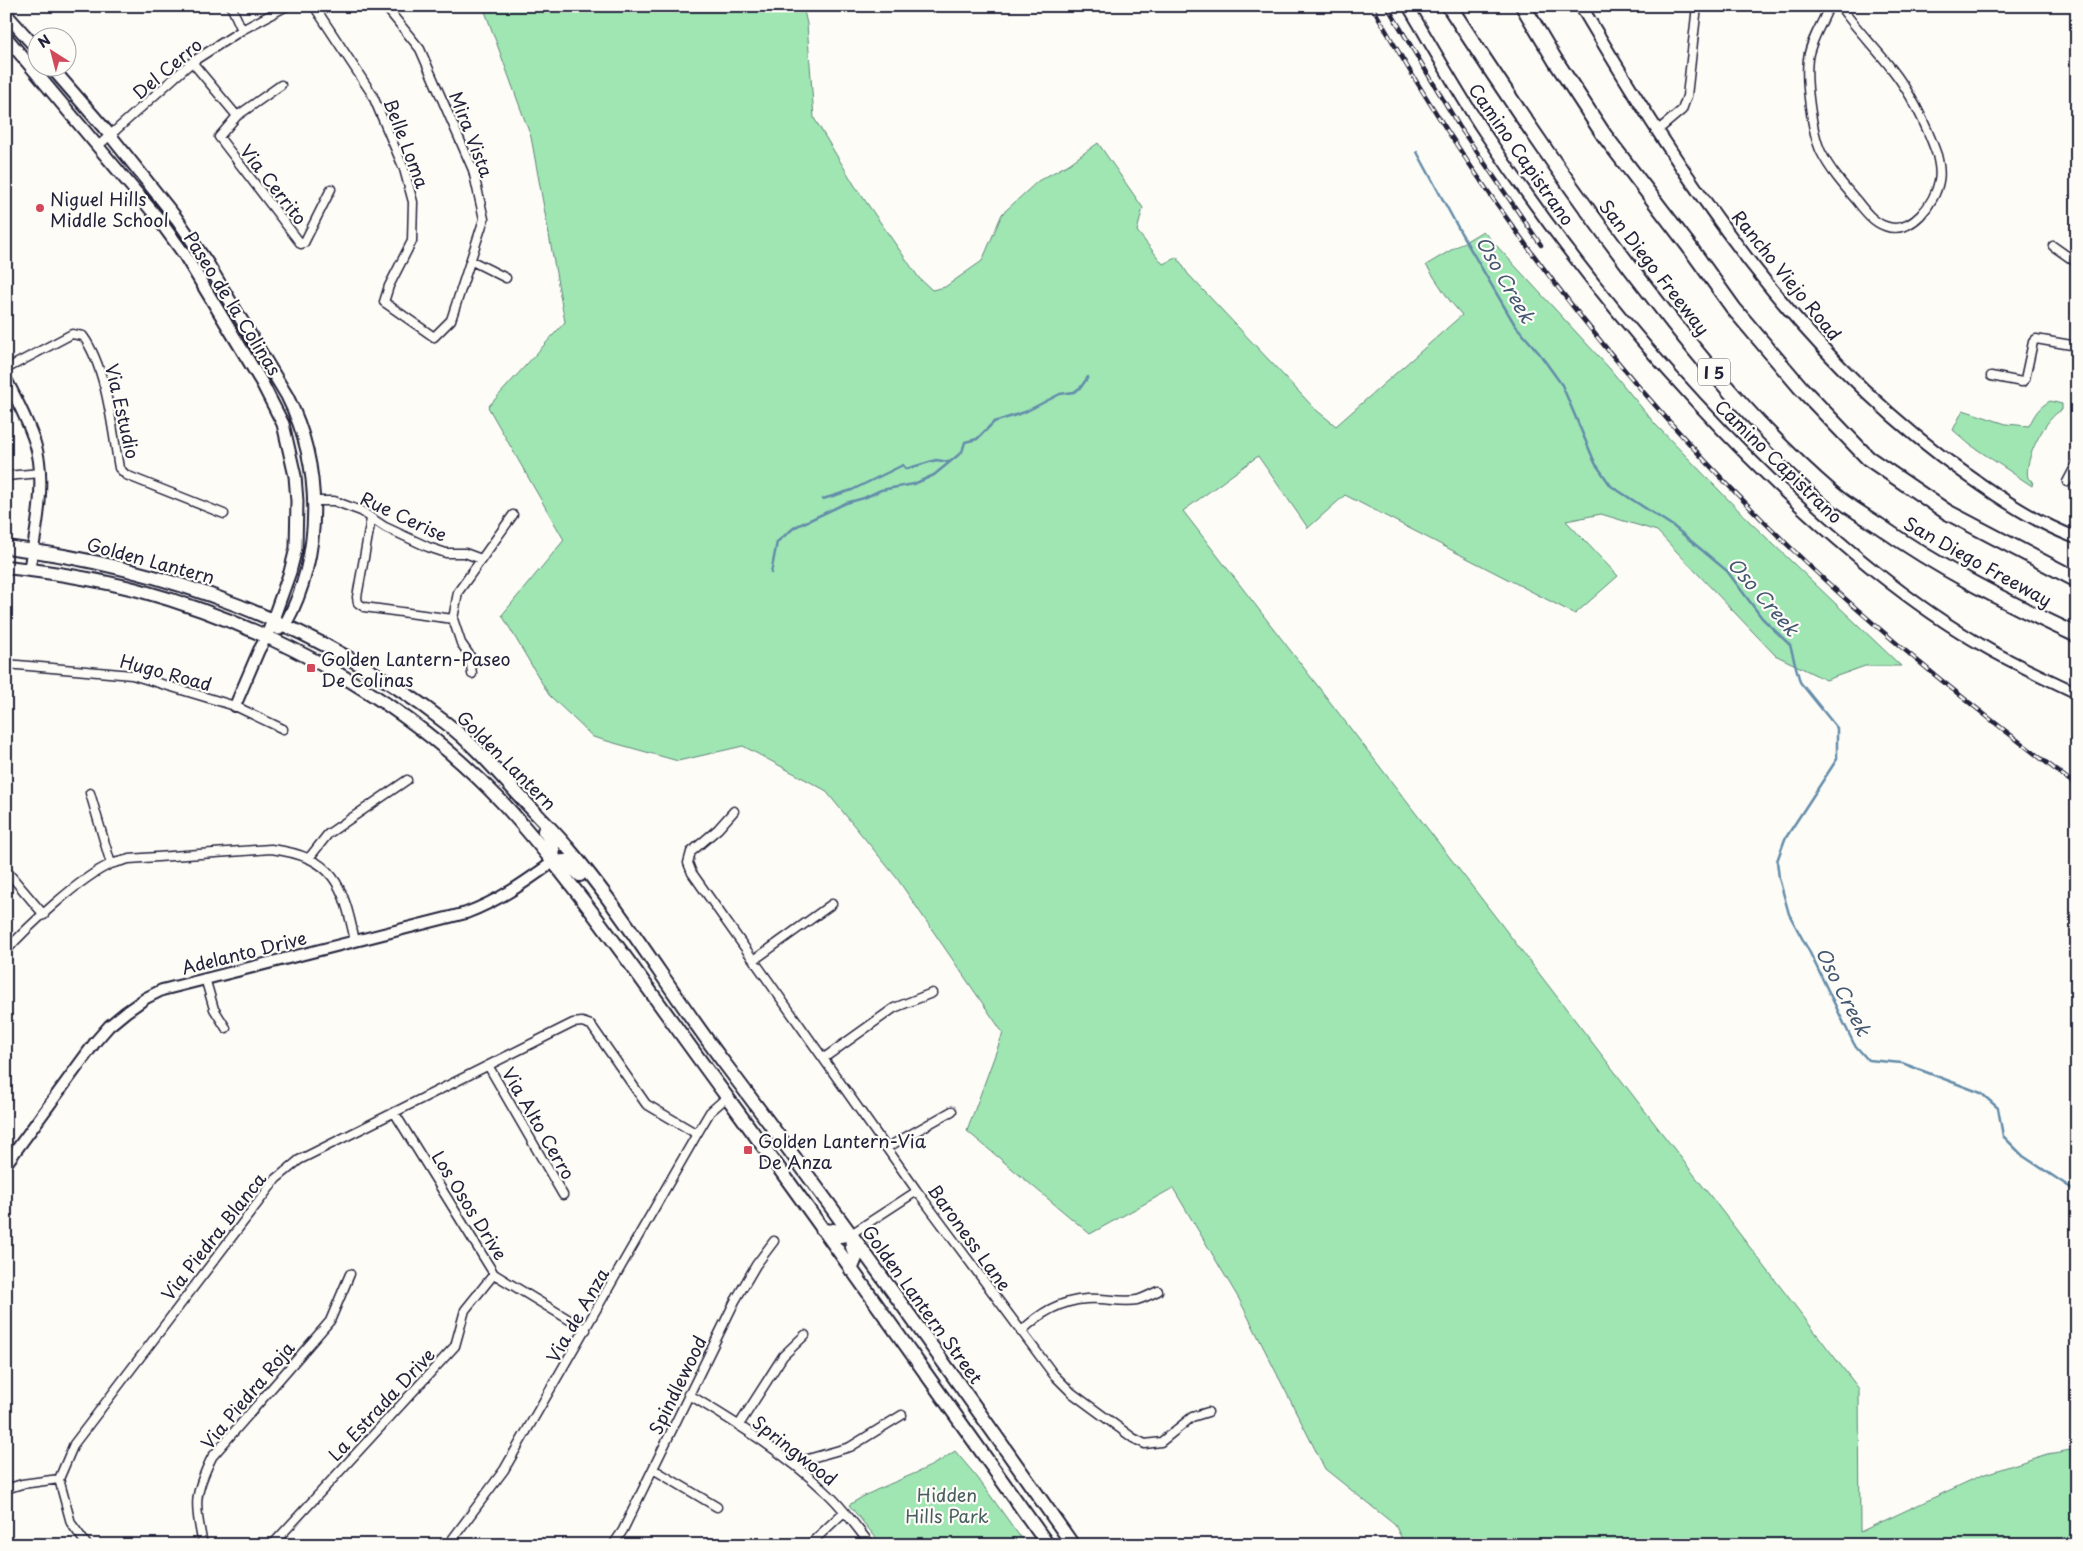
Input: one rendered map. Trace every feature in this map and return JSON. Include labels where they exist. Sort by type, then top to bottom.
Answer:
[{"type":"highway","name":"San Diego Freeway","points":[[1449,6],[1558,171],[1688,342],[1758,422],[1834,495],[1921,555],[2024,611],[2077,635]]},
{"type":"highway","name":"San Diego Freeway","points":[[1523,6],[1555,60],[1604,135],[1734,309],[1801,388],[1868,458],[1947,512],[2077,580]]},
{"type":"main road","name":"Rancho Viejo Road","points":[[1581,6],[1657,131],[1778,298],[1817,343],[1892,416],[1939,455],[1998,497],[2036,519],[2077,538]]},
{"type":"main road","points":[[6,14],[28,39]]},
{"type":"main road","name":"Paseo de la Colinas","points":[[6,37],[157,217],[184,254],[275,407],[288,442],[295,476],[296,548],[290,572],[272,619],[268,636]]},
{"type":"main road","name":"Paseo de la Colinas","points":[[61,78],[110,136],[194,243],[287,396],[297,416],[308,457],[314,501],[314,532],[304,583],[285,625],[268,636]]},
{"type":"main road","points":[[296,501],[314,501]]},
{"type":"main road","name":"Golden Lantern","points":[[6,547],[32,550],[119,567],[179,583],[221,598],[314,638],[418,702],[449,724],[569,849],[616,911],[725,1065],[741,1084]]},
{"type":"main road","name":"Golden Lantern","points":[[6,567],[78,577],[139,590],[268,636],[340,676],[415,724],[481,780],[530,832],[607,931],[726,1097]]},
{"type":"main road","points":[[514,791],[552,842],[554,851],[552,862],[565,860],[575,869],[597,899],[606,908],[616,911]]},
{"type":"main road","points":[[725,1065],[721,1074],[726,1097],[1048,1545]]},
{"type":"main road","name":"Golden Lantern Street","points":[[741,1084],[851,1234],[1073,1545]]},
{"type":"main road","points":[[726,1097],[738,1097],[745,1102],[752,1100]]},
{"type":"main road","points":[[822,1230],[834,1230],[844,1237],[851,1234],[852,1247],[856,1258],[851,1270]]},
{"type":"street","points":[[231,6],[242,30]]},
{"type":"street","name":"Del Cerro","points":[[98,146],[192,62],[242,30],[287,6]]},
{"type":"street","name":"Belle Loma","points":[[314,6],[372,94],[404,169],[413,202],[412,241],[389,286],[384,302],[434,336]]},
{"type":"street","name":"Mira Vista","points":[[386,6],[420,49],[473,170],[484,219],[472,261],[451,320],[434,336]]},
{"type":"street","name":"Camino Capistrano","points":[[1408,6],[1484,131],[1551,226],[1621,317],[1723,432],[1852,553],[1915,602],[1984,647],[2077,693]]},
{"type":"street","points":[[1657,131],[1682,110],[1687,96],[1697,6]]},
{"type":"street","points":[[1829,6],[1808,56],[1806,69],[1808,92],[1820,150],[1844,187],[1874,220],[1884,226],[1904,226],[1916,219],[1928,205],[1936,191],[1940,179],[1940,168],[1936,154],[1909,93],[1840,6]]},
{"type":"street","points":[[192,62],[237,116],[281,85]]},
{"type":"street","name":"Via Cerrito","points":[[237,116],[219,137],[301,244],[304,243],[332,189]]},
{"type":"street","points":[[2053,246],[2077,263]]},
{"type":"street","points":[[472,261],[506,278]]},
{"type":"street","name":"Via Estudio","points":[[6,370],[72,334],[83,336],[91,347],[108,400],[119,468],[126,475],[224,514]]},
{"type":"street","points":[[1992,376],[2022,382],[2025,379],[2033,342],[2036,339],[2077,346]]},
{"type":"street","points":[[6,379],[36,444],[41,473],[28,570]]},
{"type":"street","points":[[2067,482],[2077,463]]},
{"type":"street","points":[[6,476],[41,473]]},
{"type":"street","name":"Rue Cerise","points":[[314,501],[334,501],[361,511],[371,519],[428,547],[446,553],[465,553],[480,559]]},
{"type":"street","points":[[472,674],[470,656],[461,643],[453,619],[458,592],[480,559],[513,516]]},
{"type":"street","points":[[371,519],[357,598],[358,603],[364,607],[453,619]]},
{"type":"street","name":"Paseo de la Colinas","points":[[235,706],[259,650],[268,636]]},
{"type":"street","name":"Hugo Road","points":[[6,664],[132,675],[235,706],[283,729]]},
{"type":"street","points":[[308,858],[328,834],[408,780]]},
{"type":"street","points":[[90,793],[111,864]]},
{"type":"street","name":"Baroness Lane","points":[[734,811],[718,829],[690,852],[688,863],[703,890],[888,1147],[917,1191],[1040,1358],[1066,1387],[1139,1442],[1153,1444],[1161,1442],[1192,1417],[1208,1412]]},
{"type":"street","points":[[6,951],[44,914],[92,874],[111,864],[130,859],[271,849],[290,852],[308,858],[325,868],[339,884],[348,904],[355,941]]},
{"type":"street","name":"Adelanto Drive","points":[[6,1164],[90,1049],[110,1026],[146,998],[162,990],[205,978],[466,913],[494,902],[519,887],[552,862]]},
{"type":"street","points":[[6,870],[44,914]]},
{"type":"street","points":[[754,960],[832,904]]},
{"type":"street","points":[[205,978],[214,1009],[226,1028]]},
{"type":"street","points":[[824,1058],[894,1008],[932,993]]},
{"type":"street","name":"Via Piedra Blanca","points":[[59,1479],[74,1444],[276,1179],[299,1160],[489,1067],[573,1023],[582,1022],[590,1025],[646,1104],[697,1134]]},
{"type":"street","name":"Via Alto Cerro","points":[[489,1067],[563,1195]]},
{"type":"street","name":"Via de Anza","points":[[448,1545],[504,1470],[710,1112],[726,1097]]},
{"type":"street","points":[[888,1147],[952,1111]]},
{"type":"street","name":"Los Osos Drive","points":[[394,1112],[494,1274],[586,1330]]},
{"type":"street","points":[[851,1234],[917,1191]]},
{"type":"street","name":"Spindlewood","points":[[613,1545],[623,1530],[735,1301],[756,1265],[774,1241]]},
{"type":"street","name":"Via Piedra Roja","points":[[203,1545],[196,1506],[199,1483],[212,1457],[330,1321],[350,1274]]},
{"type":"street","name":"La Estrada Drive","points":[[272,1545],[455,1346],[465,1310],[494,1274]]},
{"type":"street","points":[[1021,1332],[1034,1318],[1066,1303],[1086,1299],[1127,1301],[1139,1299],[1158,1291]]},
{"type":"street","points":[[740,1425],[783,1356],[805,1335]]},
{"type":"street","name":"Springwood","points":[[688,1394],[740,1425],[794,1464],[827,1493],[871,1545]]},
{"type":"street","points":[[794,1464],[850,1447],[902,1415]]},
{"type":"street","points":[[653,1469],[717,1507]]},
{"type":"street","points":[[6,1489],[22,1484],[59,1479],[71,1523],[87,1545]]},
{"type":"street","points":[[809,1545],[844,1512]]},
{"type":"green space","points":[[483,6],[803,6],[807,24],[814,118],[855,186],[919,278],[932,290],[945,287],[982,261],[1002,214],[1038,181],[1069,164],[1098,143],[1143,208],[1137,231],[1163,264],[1177,257],[1188,274],[1315,409],[1336,426],[1462,315],[1450,301],[1426,265],[1483,231],[1610,369],[1655,424],[1750,522],[1901,666],[1865,666],[1826,680],[1775,655],[1657,531],[1601,514],[1566,521],[1618,576],[1575,614],[1345,495],[1308,528],[1258,456],[1183,511],[1859,1389],[1860,1532],[1982,1475],[2047,1454],[2077,1449],[2077,1545],[1405,1545],[1395,1525],[1325,1469],[1239,1299],[1173,1188],[1090,1234],[967,1131],[1003,1033],[896,877],[825,790],[743,746],[678,761],[593,737],[549,695],[502,615],[564,540],[488,407],[565,322],[531,137]]},
{"type":"green space","points":[[2050,401],[2062,404],[2062,410],[2049,421],[2032,451],[2027,470],[2028,478],[2033,481],[2032,486],[1969,444],[1953,430],[1963,410],[2006,424],[2029,426],[2042,406]]},
{"type":"green space","name":"Hidden Hills Park","points":[[955,1451],[977,1477],[1026,1545],[882,1545],[849,1505],[862,1497],[930,1466]]},
{"type":"waterway","name":"Oso Creek","points":[[1417,152],[1461,233],[1515,325],[1539,353],[1562,385],[1595,463],[1611,486],[1673,526],[1727,571],[1762,618],[1790,645],[1800,682],[1837,728],[1837,759],[1785,839],[1777,861],[1779,878],[1789,914],[1854,1044],[1868,1060],[1902,1063],[1981,1093],[1998,1108],[2003,1136],[2023,1156],[2077,1192]]},
{"type":"waterway","points":[[771,573],[777,542],[795,527],[846,503],[864,498],[881,490],[914,484],[934,475],[962,452],[965,442],[977,439],[994,422],[1025,412],[1060,394],[1074,392],[1081,387],[1088,377]]},
{"type":"waterway","points":[[823,499],[852,490],[903,465],[906,469],[936,460],[949,462]]},
{"type":"railway","points":[[1372,6],[1416,81],[1512,225],[1563,294],[1673,426],[1794,551],[1862,614],[1968,702],[2077,786]]},
{"type":"railway","points":[[1387,6],[1459,126],[1541,245]]},
{"type":"place","name":"Niguel Hills Middle School","points":[[40,208]]},
{"type":"place","name":"Golden Lantern-Paseo De Colinas","points":[[311,668]]},
{"type":"place","name":"Golden Lantern-Via De Anza","points":[[748,1150]]}]
